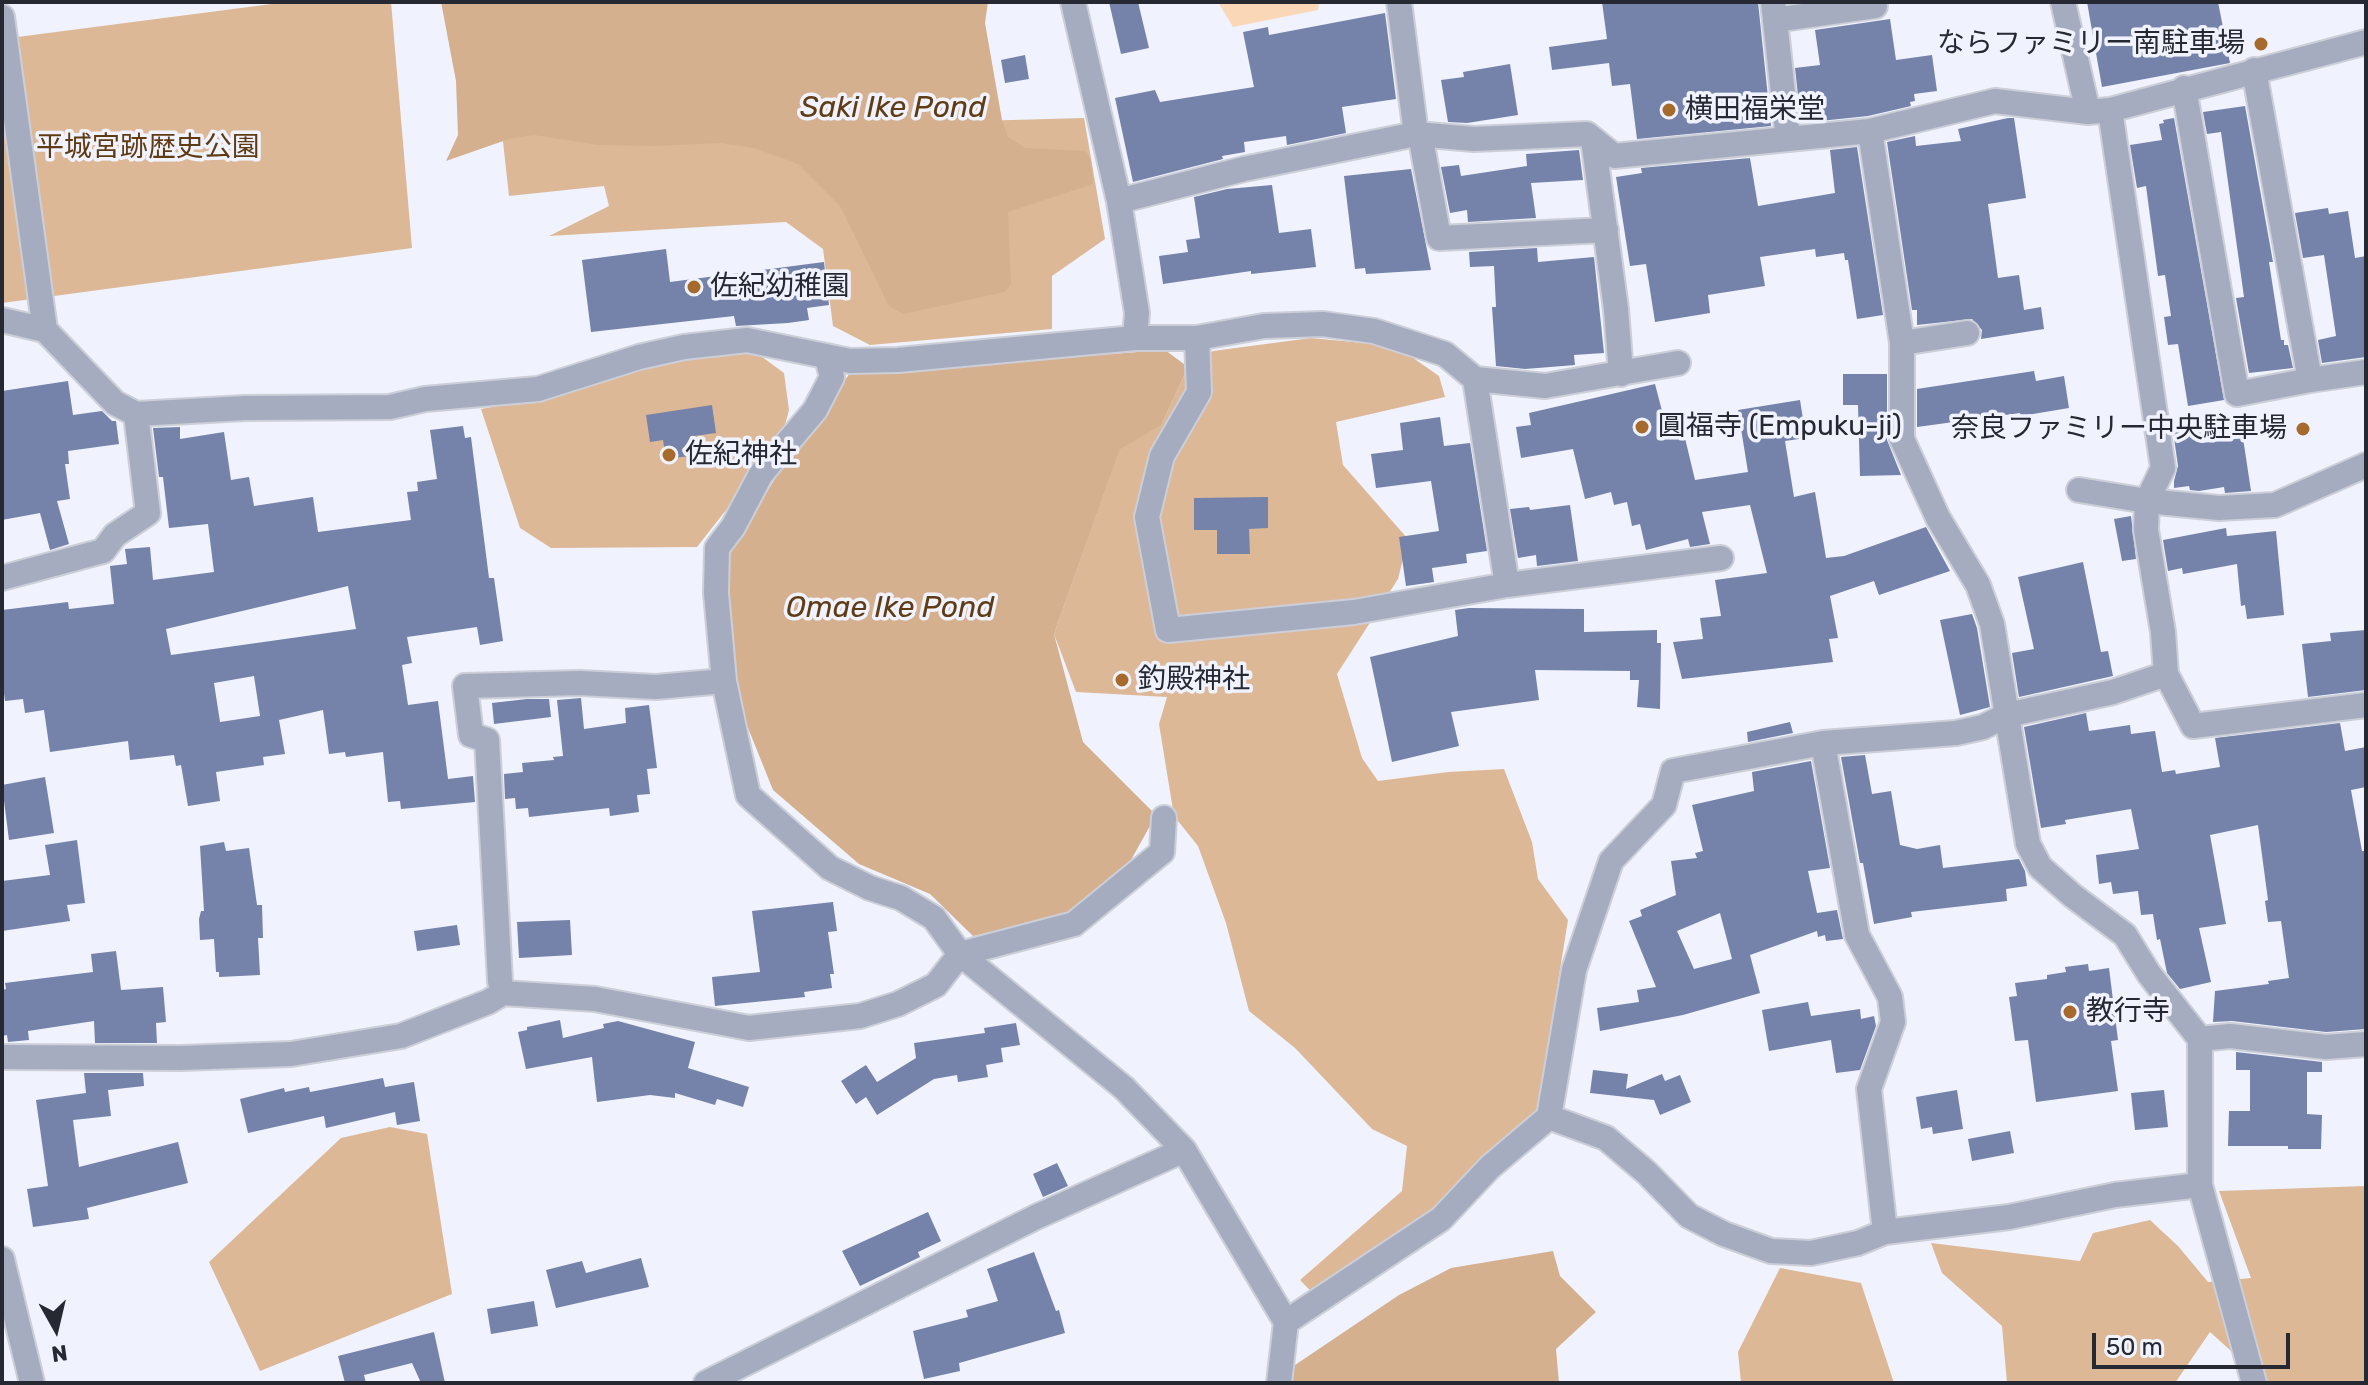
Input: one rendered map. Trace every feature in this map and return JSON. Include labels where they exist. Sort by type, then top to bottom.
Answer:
[{"type":"street","points":[[1073,2],[1119,201],[1137,313],[1135,338]]},
{"type":"street","points":[[1399,2],[1418,134],[1439,238],[1606,230]]},
{"type":"street","points":[[2063,2],[2099,111],[2163,468],[2147,501],[2146,530],[2163,632],[2166,674],[2193,726],[2366,705]]},
{"type":"street","points":[[1788,139],[1774,11],[1875,6]]},
{"type":"street","points":[[2,17],[45,330]]},
{"type":"street","points":[[1119,201],[1244,169],[1418,134],[1474,139],[1587,134],[1614,156],[1870,131],[1995,101],[2099,111],[2366,42]]},
{"type":"street","points":[[2254,70],[2310,380]]},
{"type":"street","points":[[2184,88],[2237,394],[2366,372]]},
{"type":"street","points":[[1870,131],[1902,343],[1902,439],[1938,518],[1978,585],[1992,624],[2028,844],[2040,867],[2125,935],[2149,974],[2200,1039],[2200,1185],[2254,1383]]},
{"type":"street","points":[[1593,139],[1621,374]]},
{"type":"street","points":[[2,320],[45,330],[115,403],[136,414],[245,408],[390,407],[425,399],[538,389],[639,357],[684,347],[747,340],[790,347],[827,358],[898,360],[1135,338],[1197,338],[1264,326],[1323,324],[1362,329],[1445,354],[1475,379],[1545,386],[1678,363]]},
{"type":"street","points":[[1902,343],[1967,333]]},
{"type":"street","points":[[1197,338],[1199,392],[1162,456],[1147,517],[1168,630],[1354,612],[1507,585],[1721,558]]},
{"type":"street","points":[[827,358],[832,377],[815,410],[761,474],[733,527],[717,548],[716,593],[724,681],[748,795],[830,868],[870,888],[901,898],[934,918],[960,954],[1124,1088],[1184,1150],[1286,1322],[1279,1383]]},
{"type":"street","points":[[1475,379],[1507,585]]},
{"type":"street","points":[[2,578],[103,551],[115,535],[148,513],[136,414]]},
{"type":"street","points":[[2079,490],[2219,508],[2275,505],[2366,465]]},
{"type":"street","points":[[1286,1322],[1441,1219],[1490,1167],[1549,1117],[1574,970],[1611,861],[1664,805],[1673,771],[1823,743],[1956,733],[1983,727],[2007,715],[2113,692],[2166,674]]},
{"type":"street","points":[[503,993],[487,740],[471,735],[465,686],[580,683],[656,687],[724,681]]},
{"type":"street","points":[[1823,743],[1857,935],[1890,997],[1893,1022],[1869,1089],[1885,1232]]},
{"type":"street","points":[[2,1057],[181,1058],[291,1054],[401,1036],[488,1002],[503,993],[595,999],[749,1028],[860,1016],[898,1004],[936,985],[960,954],[1074,924],[1162,852],[1164,818]]},
{"type":"street","points":[[2200,1039],[2230,1036],[2326,1047],[2366,1044]]},
{"type":"street","points":[[1549,1117],[1606,1138],[1647,1173],[1689,1216],[1724,1234],[1771,1251],[1811,1253],[1858,1243],[1885,1232],[2009,1217],[2115,1195],[2200,1185]]},
{"type":"street","points":[[706,1383],[1036,1217],[1184,1150]]},
{"type":"street","points":[[2,1259],[32,1383]]},
{"type":"shaded area","points":[[1218,2],[1319,2],[1318,10],[1233,27]]},
{"type":"green space","name":"平城宮跡歴史公園","points":[[287,2],[391,2],[412,248],[2,303],[2,39]]},
{"type":"green space","points":[[499,105],[976,121],[1084,118],[1105,239],[1052,276],[1052,329],[870,345],[833,326],[823,249],[786,222],[549,236],[609,206],[604,186],[509,196]]},
{"type":"green space","points":[[1311,338],[1396,346],[1439,376],[1445,397],[1336,422],[1343,465],[1408,539],[1398,579],[1337,674],[1362,758],[1378,781],[1504,769],[1532,842],[1538,879],[1568,920],[1538,1107],[1440,1233],[1328,1309],[1300,1280],[1402,1191],[1407,1146],[1372,1129],[1295,1048],[1249,1011],[1226,923],[1198,846],[1174,816],[1159,724],[1167,697],[1076,692],[1054,634],[1120,448],[1161,426],[1188,367],[1213,351]]},
{"type":"green space","points":[[706,351],[754,351],[784,373],[789,410],[781,440],[697,547],[551,548],[520,528],[481,409],[556,395]]},
{"type":"green space","points":[[390,1127],[427,1134],[452,1294],[260,1371],[209,1262],[341,1138]]},
{"type":"green space","points":[[2366,1186],[2366,1383],[2260,1383],[2250,1368],[2210,1332],[2175,1383],[2007,1383],[2002,1326],[1942,1273],[1931,1243],[2080,1261],[2093,1233],[2150,1220],[2178,1246],[2208,1282],[2251,1278],[2219,1191]]},
{"type":"green space","points":[[1780,1268],[1861,1283],[1894,1383],[1741,1383],[1738,1352]]},
{"type":"water","name":"Saki Ike Pond","points":[[441,2],[988,2],[985,23],[1002,120],[1008,137],[1025,148],[1086,151],[1091,161],[1093,184],[1008,212],[1011,284],[1005,292],[903,314],[889,306],[840,206],[798,164],[754,148],[720,143],[597,145],[534,135],[509,139],[446,161],[458,135],[456,81]]},
{"type":"water","name":"Omae Ike Pond","points":[[1165,350],[1188,367],[1161,426],[1120,449],[1054,634],[1083,742],[1156,815],[1131,860],[1064,915],[973,936],[930,894],[859,864],[773,790],[734,693],[723,602],[728,556],[779,472],[850,373]]},
{"type":"water","points":[[1553,1251],[1560,1276],[1596,1312],[1556,1349],[1559,1383],[1291,1383],[1295,1365],[1399,1295],[1451,1268]]},
{"type":"building","points":[[1109,2],[1138,2],[1149,48],[1121,54]]},
{"type":"building","points":[[1602,2],[1758,2],[1771,126],[1637,139],[1630,84],[1612,86],[1609,63],[1552,70],[1549,47],[1607,39]]},
{"type":"building","points":[[2087,2],[2218,2],[2230,63],[2102,87]]},
{"type":"building","points":[[1385,13],[1396,99],[1342,107],[1346,133],[1287,145],[1286,136],[1244,142],[1245,152],[1133,182],[1115,98],[1155,90],[1160,102],[1254,87],[1243,32],[1268,27],[1269,35]]},
{"type":"building","points":[[1890,19],[1896,60],[1932,55],[1937,91],[1914,94],[1915,101],[1910,102],[1911,106],[1868,116],[1801,123],[1795,68],[1820,65],[1815,30]]},
{"type":"building","points":[[1025,55],[1029,79],[1005,83],[1001,60]]},
{"type":"building","points":[[1510,64],[1518,115],[1467,123],[1448,122],[1441,80],[1464,77],[1463,72]]},
{"type":"building","points":[[2245,106],[2273,262],[2269,262],[2281,340],[2288,345],[2293,368],[2249,373],[2236,298],[2244,297],[2221,132],[2207,134],[2203,112]]},
{"type":"building","points":[[2014,118],[2026,198],[1988,204],[1998,278],[2019,275],[2024,310],[2041,307],[2044,329],[1981,339],[1982,330],[1972,319],[1917,325],[1917,310],[1912,310],[1887,142],[1915,136],[1916,146],[1961,141],[1958,129]]},
{"type":"building","points":[[2174,118],[2224,400],[2188,406],[2178,344],[2168,345],[2164,317],[2171,316],[2165,275],[2158,276],[2146,186],[2137,188],[2130,145],[2162,140],[2159,124]]},
{"type":"building","points":[[1857,147],[1883,315],[1857,319],[1848,260],[1845,260],[1844,253],[1816,257],[1815,249],[1760,257],[1765,286],[1708,295],[1710,313],[1655,322],[1646,264],[1630,266],[1616,177],[1642,173],[1641,168],[1750,158],[1758,206],[1835,193],[1830,150]]},
{"type":"building","points":[[1579,150],[1583,180],[1531,183],[1536,218],[1468,222],[1467,210],[1450,213],[1441,167],[1459,165],[1461,176],[1527,166],[1526,154]]},
{"type":"building","points":[[1411,169],[1431,270],[1366,274],[1365,268],[1355,269],[1344,176]]},
{"type":"building","points":[[1272,185],[1279,233],[1311,229],[1316,267],[1251,274],[1251,271],[1163,284],[1159,256],[1188,252],[1186,240],[1200,238],[1194,197],[1227,189]]},
{"type":"building","points":[[2328,208],[2329,214],[2348,211],[2355,258],[2366,256],[2366,357],[2322,363],[2318,340],[2336,336],[2324,255],[2303,258],[2295,213]]},
{"type":"building","points":[[1537,248],[1538,262],[1594,257],[1604,353],[1574,355],[1575,365],[1525,369],[1496,366],[1492,307],[1496,307],[1494,266],[1470,267],[1469,252]]},
{"type":"building","points":[[666,249],[670,282],[824,262],[829,305],[807,308],[809,320],[788,323],[736,326],[734,316],[591,332],[582,260]]},
{"type":"building","points":[[2034,371],[2036,381],[2064,376],[2069,408],[1917,427],[1917,389]]},
{"type":"building","points":[[1843,374],[1887,374],[1887,440],[1901,475],[1860,476],[1858,405],[1843,405]]},
{"type":"building","points":[[68,381],[73,415],[102,411],[116,421],[119,444],[68,451],[69,464],[65,464],[70,499],[57,501],[69,544],[50,550],[40,513],[2,520],[2,391]]},
{"type":"building","points":[[1655,384],[1669,438],[1684,434],[1695,480],[1748,472],[1738,410],[1800,400],[1806,438],[1785,441],[1794,497],[1815,492],[1826,558],[1844,556],[1926,527],[1950,571],[1879,595],[1874,581],[1830,596],[1838,638],[1829,639],[1833,662],[1682,679],[1673,642],[1703,639],[1700,618],[1721,616],[1715,580],[1767,573],[1750,505],[1702,512],[1710,544],[1690,547],[1688,539],[1646,550],[1640,524],[1632,526],[1627,502],[1614,505],[1611,492],[1585,499],[1573,449],[1521,458],[1516,427],[1531,425],[1529,413]]},
{"type":"building","points":[[712,405],[716,433],[694,436],[697,455],[666,459],[663,440],[650,442],[646,415]]},
{"type":"building","points":[[1440,417],[1444,446],[1470,443],[1487,551],[1466,554],[1467,563],[1432,568],[1434,582],[1406,586],[1399,537],[1439,531],[1431,481],[1376,488],[1371,454],[1403,450],[1400,423]]},
{"type":"building","points":[[463,426],[465,438],[471,437],[489,578],[494,578],[503,641],[480,645],[477,627],[407,637],[412,663],[402,665],[408,705],[438,701],[448,779],[473,776],[475,802],[401,809],[400,801],[388,802],[383,752],[346,757],[345,752],[329,754],[323,710],[279,720],[285,754],[263,757],[264,765],[216,772],[220,801],[188,806],[181,765],[176,766],[174,755],[130,760],[128,741],[50,752],[44,710],[25,713],[23,699],[5,701],[2,610],[68,602],[69,609],[114,604],[110,566],[127,564],[125,549],[150,547],[153,580],[214,572],[208,524],[169,528],[153,428],[180,427],[180,439],[224,432],[231,480],[249,477],[254,506],[313,497],[318,532],[411,520],[407,492],[418,491],[417,482],[437,479],[430,430]],"holes":[[[348,586],[356,629],[171,655],[166,629]],[[254,676],[260,716],[220,722],[214,683]]]},
{"type":"building","points":[[2200,428],[2202,443],[2243,438],[2251,491],[2225,493],[2224,487],[2199,491],[2190,490],[2189,486],[2174,488],[2178,466],[2173,431]]},
{"type":"building","points":[[1268,497],[1268,528],[1249,529],[1250,554],[1217,554],[1217,530],[1194,530],[1194,498]]},
{"type":"building","points":[[1570,505],[1578,561],[1537,566],[1536,555],[1518,558],[1510,509]]},
{"type":"building","points":[[2131,516],[2136,559],[2122,561],[2114,519]]},
{"type":"building","points":[[2226,528],[2227,536],[2276,531],[2284,615],[2247,619],[2245,605],[2241,606],[2237,564],[2183,574],[2182,568],[2168,571],[2163,540]]},
{"type":"building","points":[[2083,562],[2101,652],[2108,651],[2113,676],[2019,697],[2012,653],[2034,649],[2018,577]]},
{"type":"building","points":[[1584,609],[1584,632],[1657,630],[1657,643],[1661,643],[1660,709],[1637,707],[1639,680],[1630,680],[1630,671],[1535,670],[1539,700],[1451,712],[1459,746],[1392,762],[1370,657],[1458,636],[1455,610]]},
{"type":"building","points":[[1972,614],[1990,707],[1960,715],[1940,620]]},
{"type":"building","points":[[2366,630],[2366,690],[2308,697],[2302,644],[2331,641],[2330,633]]},
{"type":"building","points":[[581,698],[584,729],[626,723],[625,708],[649,705],[657,768],[647,769],[650,794],[637,795],[639,812],[610,816],[609,808],[529,817],[528,808],[516,809],[515,798],[505,799],[504,774],[523,772],[522,763],[554,760],[553,757],[563,756],[557,700]]},
{"type":"building","points":[[549,699],[551,717],[494,724],[492,703]]},
{"type":"building","points":[[2086,713],[2089,731],[2130,725],[2131,734],[2155,731],[2162,772],[2175,770],[2176,774],[2220,767],[2215,738],[2340,723],[2345,751],[2366,747],[2366,787],[2351,790],[2362,851],[2366,851],[2366,1029],[2326,1032],[2232,1021],[2213,1022],[2215,991],[2269,984],[2268,981],[2289,978],[2281,921],[2268,922],[2258,825],[2210,835],[2226,924],[2199,928],[2211,982],[2180,989],[2167,973],[2153,914],[2141,915],[2138,891],[2113,894],[2111,882],[2099,884],[2096,855],[2139,849],[2131,809],[2065,820],[2066,824],[2041,828],[2024,727]]},
{"type":"building","points":[[1790,722],[1793,733],[1748,742],[1747,732]]},
{"type":"building","points":[[1865,755],[1872,794],[1891,791],[1900,845],[1917,849],[1940,845],[1943,868],[2019,859],[2027,886],[2006,889],[2007,901],[1911,912],[1912,917],[1874,924],[1841,757]]},
{"type":"building","points":[[1811,761],[1830,868],[1808,871],[1817,913],[1837,910],[1843,939],[1826,941],[1825,935],[1818,937],[1817,931],[1750,955],[1760,993],[1683,1015],[1600,1031],[1597,1008],[1639,1002],[1637,990],[1656,987],[1629,921],[1642,916],[1640,910],[1676,895],[1671,861],[1697,858],[1695,853],[1703,851],[1692,805],[1754,791],[1752,772]],"holes":[[[1720,913],[1732,959],[1694,969],[1677,931]]]},
{"type":"building","points":[[45,777],[54,833],[9,840],[2,785]]},
{"type":"building","points":[[77,840],[85,903],[67,905],[70,921],[2,931],[2,881],[50,875],[45,845]]},
{"type":"building","points":[[224,842],[226,851],[249,848],[257,905],[262,905],[263,938],[258,938],[260,975],[219,977],[214,939],[200,940],[199,919],[201,911],[204,911],[200,846]]},
{"type":"building","points":[[833,902],[837,931],[828,932],[834,974],[830,974],[832,988],[804,992],[805,997],[715,1006],[712,977],[760,972],[752,911]]},
{"type":"building","points":[[570,920],[572,955],[519,958],[517,922]]},
{"type":"building","points":[[457,925],[460,945],[417,951],[414,931]]},
{"type":"building","points":[[116,951],[121,990],[163,987],[166,1022],[156,1023],[157,1043],[95,1043],[94,1021],[28,1031],[29,1040],[8,1042],[7,1035],[2,1036],[2,990],[6,989],[5,983],[93,972],[91,954]]},
{"type":"building","points":[[2088,964],[2089,971],[2109,968],[2118,1040],[2111,1041],[2118,1091],[2036,1102],[2028,1040],[2015,1041],[2009,997],[2017,996],[2015,983],[2047,979],[2047,975],[2066,972],[2065,967]]},
{"type":"building","points":[[1808,1002],[1811,1016],[1860,1009],[1861,1019],[1874,1016],[1876,1026],[1860,1070],[1836,1073],[1831,1040],[1769,1051],[1762,1010]]},
{"type":"building","points":[[560,1020],[563,1038],[604,1028],[603,1024],[618,1021],[695,1042],[688,1068],[749,1087],[743,1107],[717,1099],[715,1105],[675,1093],[675,1098],[650,1095],[597,1102],[592,1057],[526,1069],[518,1032]]},
{"type":"building","points":[[1016,1023],[1020,1045],[1001,1048],[1003,1062],[986,1065],[988,1077],[958,1082],[957,1075],[934,1079],[877,1115],[866,1097],[856,1104],[841,1081],[866,1065],[877,1082],[916,1058],[914,1043],[985,1033],[984,1028]]},
{"type":"building","points":[[2236,1052],[2322,1062],[2322,1072],[2307,1072],[2307,1114],[2322,1115],[2321,1149],[2228,1146],[2229,1111],[2250,1111],[2250,1070],[2236,1070]]},
{"type":"building","points":[[1593,1070],[1628,1074],[1626,1089],[1662,1074],[1665,1081],[1680,1075],[1691,1102],[1660,1115],[1654,1100],[1590,1093]]},
{"type":"building","points":[[84,1073],[143,1073],[144,1086],[108,1090],[111,1116],[73,1120],[79,1167],[178,1142],[188,1183],[87,1208],[89,1219],[33,1227],[27,1189],[48,1186],[36,1100],[86,1093]]},
{"type":"building","points":[[383,1078],[385,1087],[414,1082],[420,1121],[397,1125],[395,1112],[326,1128],[324,1116],[248,1133],[240,1099],[284,1088],[285,1092],[309,1087],[310,1092]]},
{"type":"building","points":[[1957,1090],[1963,1129],[1933,1134],[1932,1127],[1921,1129],[1916,1097]]},
{"type":"building","points":[[2164,1090],[2168,1127],[2135,1130],[2131,1093]]},
{"type":"building","points":[[2010,1131],[2014,1153],[1972,1161],[1968,1139]]},
{"type":"building","points":[[1057,1163],[1068,1186],[1043,1197],[1033,1174]]},
{"type":"building","points":[[928,1212],[941,1241],[918,1252],[920,1257],[860,1286],[842,1251]]},
{"type":"building","points":[[1034,1252],[1056,1311],[1059,1310],[1065,1333],[959,1363],[960,1371],[924,1379],[913,1331],[968,1317],[966,1310],[998,1301],[987,1269]]},
{"type":"building","points":[[641,1258],[649,1287],[556,1308],[546,1270],[582,1261],[586,1273]]},
{"type":"building","points":[[534,1301],[538,1326],[491,1334],[487,1309]]},
{"type":"building","points":[[434,1332],[445,1383],[421,1383],[412,1363],[364,1375],[366,1383],[345,1383],[338,1356]]},
{"type":"place","name":"ならファミリー南駐車場","points":[[2261,44]]},
{"type":"place","name":"横田福栄堂","points":[[1669,110]]},
{"type":"place","name":"佐紀幼稚園","points":[[694,287]]},
{"type":"place","name":"圓福寺 (Empuku-ji)","points":[[1642,427]]},
{"type":"place","name":"奈良ファミリー中央駐車場","points":[[2303,429]]},
{"type":"place","name":"佐紀神社","points":[[669,455]]},
{"type":"place","name":"釣殿神社","points":[[1122,680]]},
{"type":"place","name":"教行寺","points":[[2070,1012]]}]
